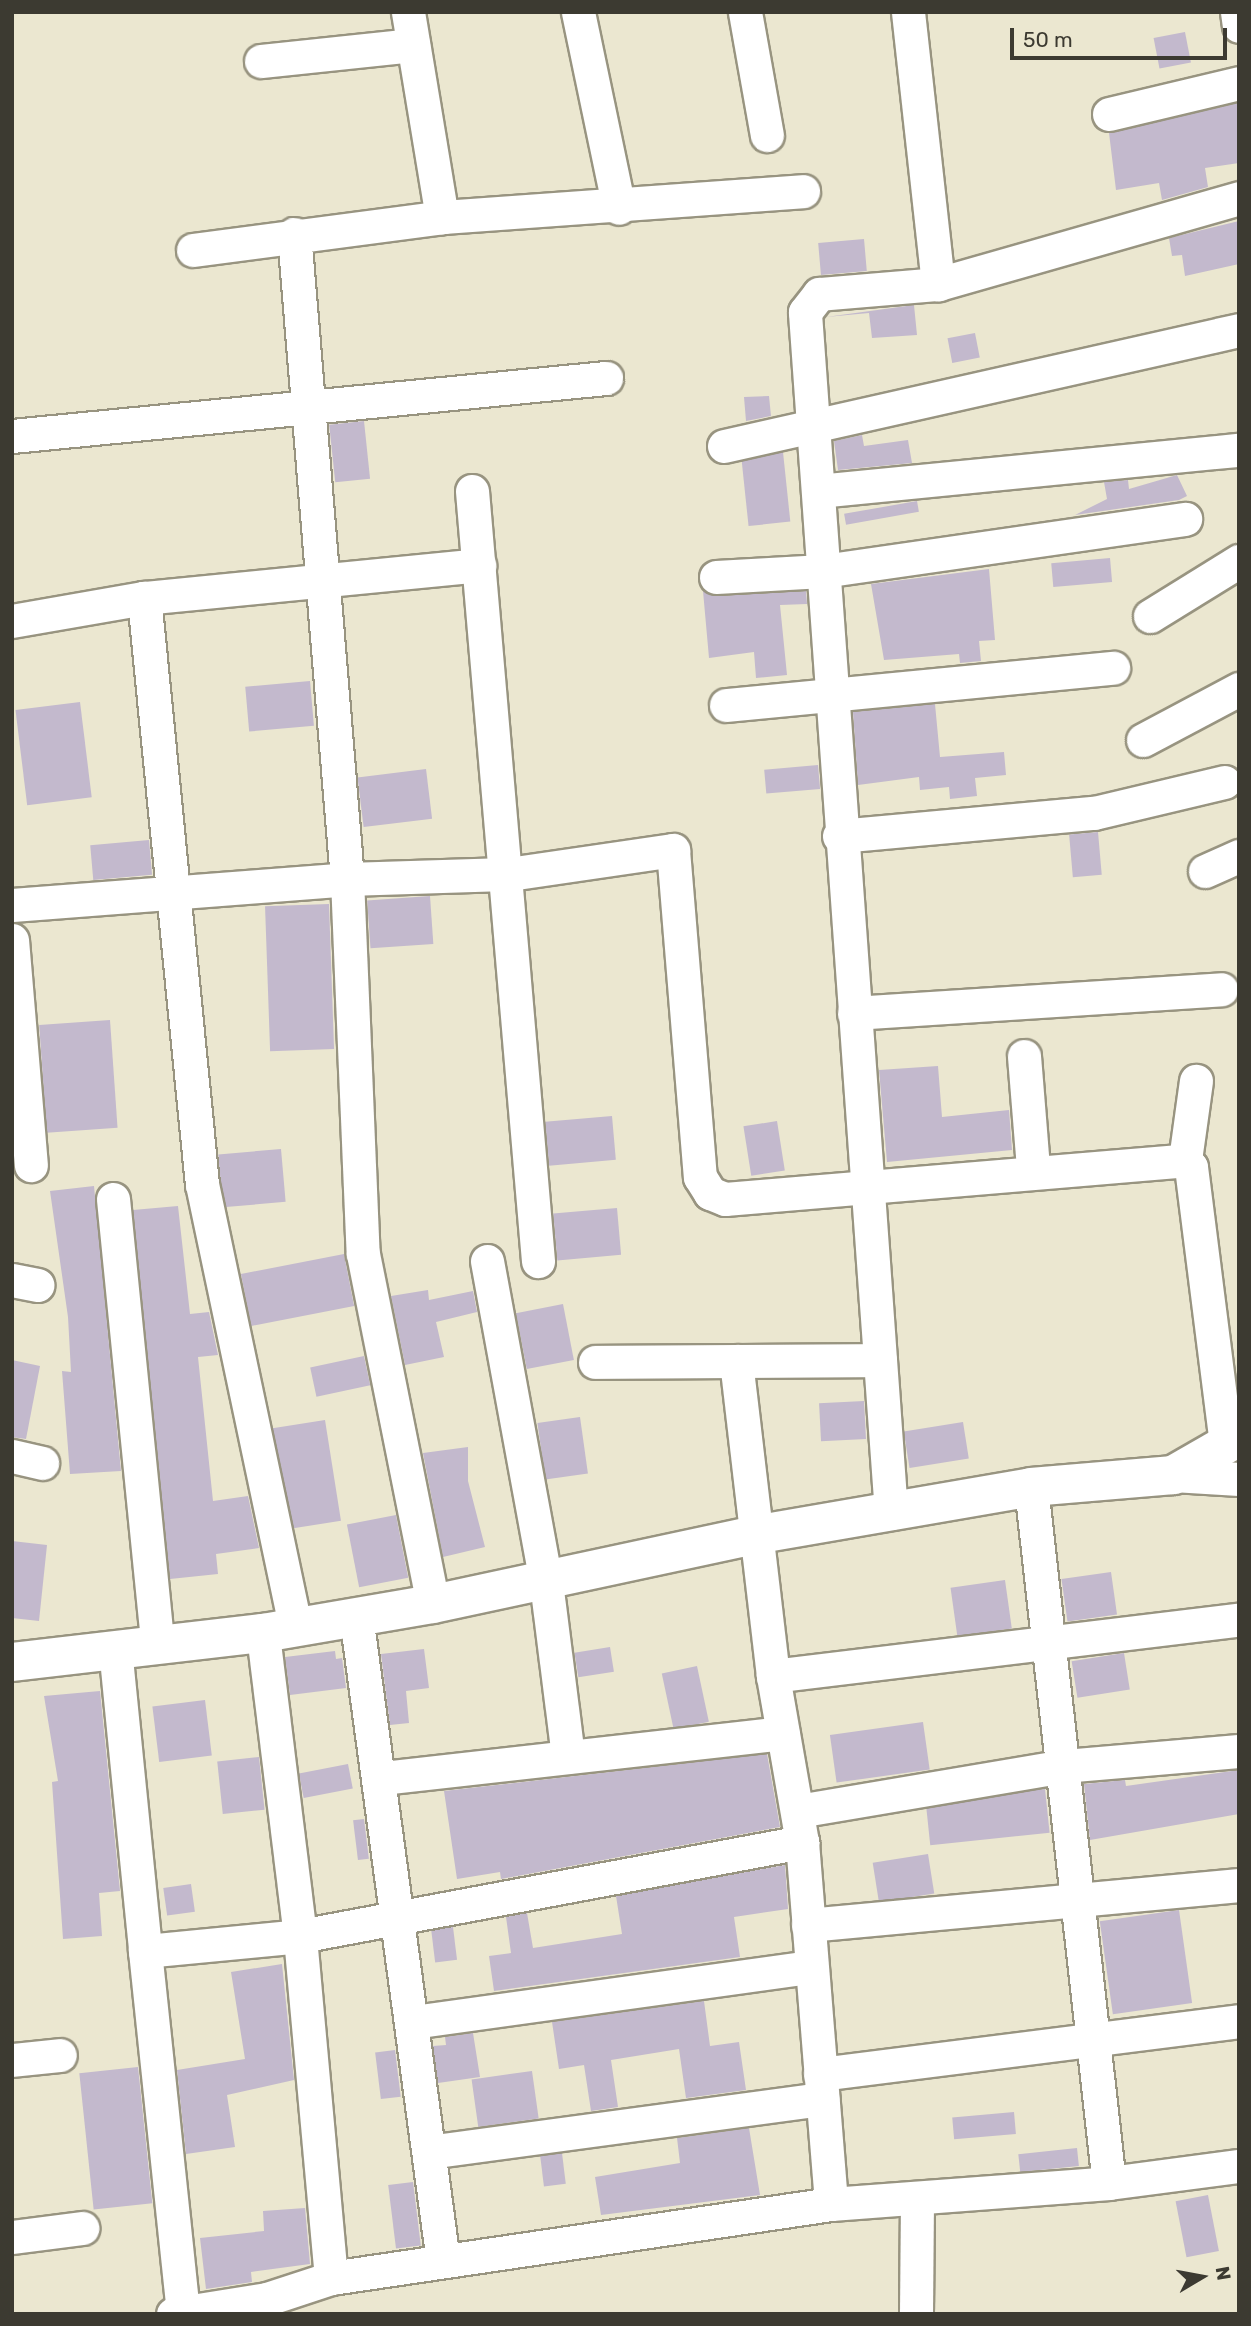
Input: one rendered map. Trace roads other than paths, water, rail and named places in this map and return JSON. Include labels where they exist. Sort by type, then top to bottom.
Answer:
[{"type":"street","points":[[408,12],[442,217]]},
{"type":"street","points":[[578,12],[619,208]]},
{"type":"street","points":[[745,12],[767,135]]},
{"type":"street","points":[[908,12],[938,284]]},
{"type":"street","points":[[1237,12],[1239,26]]},
{"type":"street","points":[[261,61],[413,45]]},
{"type":"street","points":[[1109,114],[1239,83]]},
{"type":"street","points":[[192,250],[294,234],[442,217],[619,208],[803,191]]},
{"type":"street","points":[[891,1513],[864,1186],[847,910],[839,835],[806,313],[811,298],[938,284],[1239,198]]},
{"type":"street","points":[[294,234],[318,579],[347,879],[363,1254],[433,1604]]},
{"type":"street","points":[[724,446],[814,421],[1239,330]]},
{"type":"street","points":[[12,436],[607,378]]},
{"type":"street","points":[[818,491],[1239,450]]},
{"type":"street","points":[[472,491],[509,874],[538,1261]]},
{"type":"street","points":[[716,577],[823,571],[1185,519]]},
{"type":"street","points":[[1150,616],[1239,561]]},
{"type":"street","points":[[12,621],[144,598],[479,565]]},
{"type":"street","points":[[144,598],[202,1184],[279,1629],[300,1936],[331,2278]]},
{"type":"street","points":[[726,705],[831,699],[1113,668]]},
{"type":"street","points":[[1143,740],[1239,689]]},
{"type":"street","points":[[839,835],[1094,813],[1224,782]]},
{"type":"street","points":[[12,905],[347,879],[509,874],[673,850],[700,1177],[710,1193],[725,1199],[1033,1168],[1185,1160]]},
{"type":"street","points":[[1205,871],[1239,856]]},
{"type":"street","points":[[12,940],[31,1165]]},
{"type":"street","points":[[854,1013],[1221,989]]},
{"type":"street","points":[[1024,1056],[1033,1168]]},
{"type":"street","points":[[12,1662],[115,1647],[279,1629],[433,1604],[546,1582],[754,1535],[891,1513],[1031,1486],[1173,1475],[1235,1453],[1191,1167],[1185,1160],[1196,1081]]},
{"type":"street","points":[[113,1199],[157,1642]]},
{"type":"street","points":[[487,1261],[546,1582],[568,1757]]},
{"type":"street","points":[[595,1362],[880,1360]]},
{"type":"street","points":[[736,1361],[754,1535],[773,1676],[800,1826],[831,2204]]},
{"type":"street","points":[[1031,1486],[1109,2183]]},
{"type":"street","points":[[356,1616],[382,1778],[397,1916],[443,2261]]},
{"type":"street","points":[[773,1676],[1049,1639],[1239,1620]]},
{"type":"street","points":[[115,1647],[178,2313],[267,2306],[331,2278],[831,2204],[1109,2183],[1239,2166]]},
{"type":"street","points":[[382,1778],[782,1733]]},
{"type":"street","points":[[145,1951],[300,1936],[1064,1766],[1239,1751]]},
{"type":"street","points":[[808,1925],[1077,1903],[1239,1885]]},
{"type":"street","points":[[413,2022],[811,1967]]},
{"type":"street","points":[[429,2152],[821,2087],[1093,2038],[1239,2021]]},
{"type":"street","points":[[12,2060],[60,2055]]},
{"type":"street","points":[[916,2314],[917,2198]]},
{"type":"street","points":[[12,2237],[82,2228]]}]
